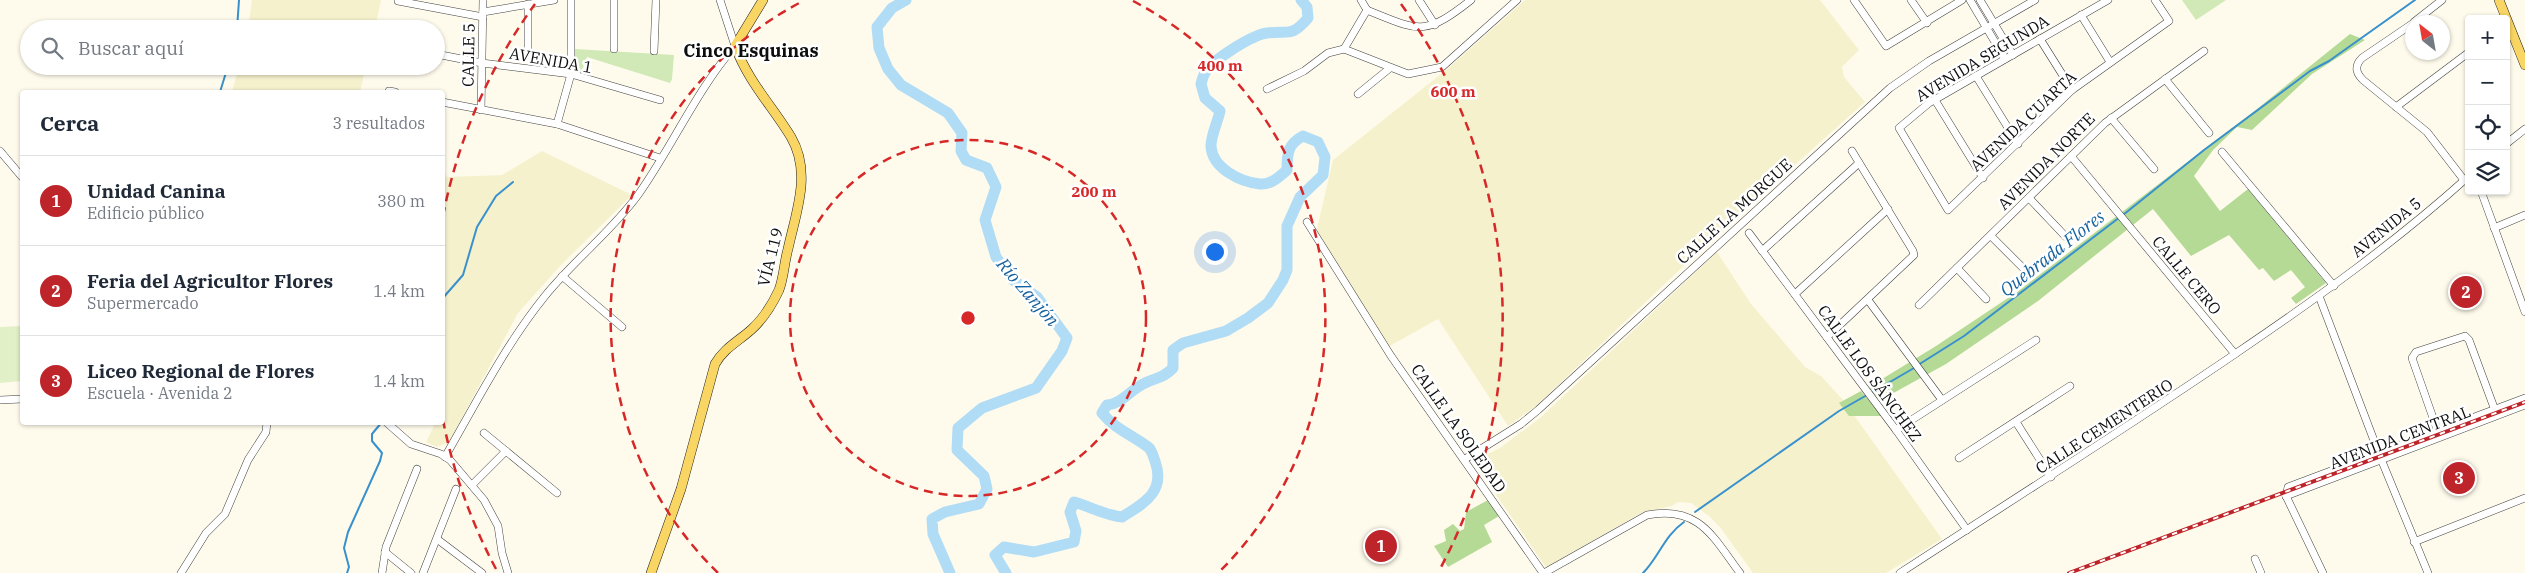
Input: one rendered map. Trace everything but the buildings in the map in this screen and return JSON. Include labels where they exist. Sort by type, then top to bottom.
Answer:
[{"type":"main road","points":[[735,46],[763,0]]},
{"type":"main road","points":[[2499,0],[2525,65]]},
{"type":"main road","name":"VÍA 119","points":[[651,573],[681,489],[715,364],[723,352],[751,330],[765,315],[779,290],[802,186],[798,150],[792,138],[750,78],[735,46]]},
{"type":"street","name":"CALLE 5","points":[[481,110],[484,0]]},
{"type":"street","points":[[398,1],[483,15],[554,0]]},
{"type":"street","points":[[557,124],[571,74],[571,0]]},
{"type":"street","points":[[614,0],[614,49]]},
{"type":"street","points":[[654,52],[656,0]]},
{"type":"street","points":[[445,457],[485,387],[531,315],[562,276],[625,212],[650,177],[680,124],[735,46],[720,0]]},
{"type":"street","points":[[1361,0],[1367,10],[1406,26],[1420,28],[1435,25],[1471,0]]},
{"type":"street","points":[[1419,0],[1435,25]]},
{"type":"street","points":[[1267,89],[1304,71],[1328,53],[1344,49],[1408,74],[1442,67],[1517,0]]},
{"type":"street","points":[[1854,0],[1886,46],[1927,23],[1962,0]]},
{"type":"street","points":[[1911,0],[1927,23]]},
{"type":"street","points":[[1970,0],[2005,59]]},
{"type":"street","points":[[1980,0],[2013,55]]},
{"type":"street","name":"CALLE LA MORGUE","points":[[1465,459],[1521,424],[1538,410],[1890,88],[1929,61],[2034,0]]},
{"type":"street","name":"AVENIDA SEGUNDA","points":[[1949,210],[1899,129],[1935,100],[2108,0]]},
{"type":"street","name":"AVENIDA CUARTA","points":[[1949,210],[2072,90],[2169,21],[2155,0]]},
{"type":"street","points":[[2423,15],[2442,0]]},
{"type":"street","points":[[528,4],[528,47]]},
{"type":"street","points":[[1344,49],[1367,10]]},
{"type":"street","points":[[2081,16],[2110,62]]},
{"type":"street","points":[[2405,28],[2362,58],[2357,67],[2361,78],[2427,132],[2465,177]]},
{"type":"street","points":[[2040,39],[2072,90]]},
{"type":"street","name":"AVENIDA NORTE","points":[[1919,305],[2111,118],[2204,51]]},
{"type":"street","points":[[2396,107],[2465,55]]},
{"type":"street","name":"AVENIDA 1","points":[[445,56],[482,63],[571,74],[660,100]]},
{"type":"street","points":[[1358,94],[1390,68]]},
{"type":"street","points":[[1976,76],[2018,144]]},
{"type":"street","points":[[2165,79],[2210,133]]},
{"type":"street","points":[[1935,100],[1983,178]]},
{"type":"street","points":[[445,103],[557,124],[660,158]]},
{"type":"street","points":[[2111,118],[2154,169]]},
{"type":"street","points":[[2510,141],[2525,129]]},
{"type":"street","points":[[0,151],[20,175]]},
{"type":"street","points":[[1827,337],[1914,255],[1852,151]]},
{"type":"street","points":[[2222,152],[2334,286]]},
{"type":"street","name":"CALLE CERO","points":[[2071,156],[2235,354]]},
{"type":"street","points":[[1762,251],[1859,163]]},
{"type":"street","name":"AVENIDA 5","points":[[2319,296],[2401,235],[2465,179]]},
{"type":"street","points":[[2482,195],[2525,310]]},
{"type":"street","points":[[2029,198],[2066,237]]},
{"type":"street","points":[[1795,294],[1888,209]]},
{"type":"street","points":[[2494,228],[2525,215]]},
{"type":"street","name":"CALLE LA SOLEDAD","points":[[1308,222],[1353,298],[1544,573],[1647,515],[1661,512],[1684,515],[1701,523],[1714,537],[1740,573]]},
{"type":"street","name":"CALLE LOS SÁNCHEZ","points":[[1749,233],[1877,404],[1967,530]]},
{"type":"street","points":[[1991,236],[2023,268]]},
{"type":"street","points":[[1957,268],[1986,298]]},
{"type":"street","points":[[562,276],[622,327]]},
{"type":"street","points":[[2319,296],[2380,456],[2428,573]]},
{"type":"street","name":"CALLE CEMENTERIO","points":[[1900,573],[2051,477],[2319,296]]},
{"type":"street","points":[[1868,300],[1942,400]]},
{"type":"street","points":[[2439,434],[2412,358],[2416,352],[2465,336],[2469,340],[2495,413]]},
{"type":"street","points":[[1896,430],[2036,340]]},
{"type":"street","points":[[1959,458],[2070,386]]},
{"type":"street","name":"AVENIDA CENTRAL","points":[[2495,413],[2525,398]]},
{"type":"street","points":[[0,400],[20,399]]},
{"type":"street","name":"AVENIDA CENTRAL","points":[[2286,496],[2288,488],[2495,413],[2525,405]]},
{"type":"street","points":[[2016,422],[2051,477]]},
{"type":"street","points":[[181,573],[206,533],[225,514],[248,460],[266,432],[267,425]]},
{"type":"street","points":[[388,425],[417,448],[445,457],[472,486],[496,519],[508,573]]},
{"type":"street","points":[[484,433],[557,494]]},
{"type":"street","points":[[472,486],[506,451]]},
{"type":"street","name":"AVENIDA CENTRAL","points":[[2286,496],[2380,456]]},
{"type":"street","points":[[382,573],[385,552],[417,469]]},
{"type":"street","points":[[423,573],[456,490]]},
{"type":"street","points":[[2286,496],[2323,573]]},
{"type":"street","points":[[2414,542],[2525,498]]},
{"type":"street","points":[[437,539],[482,573]]},
{"type":"street","points":[[385,552],[411,573]]},
{"type":"street","points":[[2255,559],[2261,573]]},
{"type":"shaded area","points":[[252,0],[381,0],[377,20],[249,20]]},
{"type":"shaded area","points":[[1525,0],[1820,0],[1859,50],[1842,67],[1844,77],[1865,102],[1709,242],[1537,405],[1508,426],[1438,319],[1388,347],[1316,233],[1333,160],[1446,70]]},
{"type":"shaded area","points":[[237,75],[364,75],[360,90],[233,90]]},
{"type":"shaded area","points":[[542,151],[632,195],[560,266],[518,313],[449,442],[437,447],[426,442],[434,426],[432,425],[445,425],[445,174],[447,177],[502,175]]},
{"type":"shaded area","points":[[1717,252],[1751,304],[1805,367],[1821,376],[1844,401],[1942,539],[1886,573],[1753,573],[1720,527],[1709,516],[1691,503],[1678,502],[1672,506],[1641,513],[1547,567],[1545,566],[1475,464],[1476,460],[1500,448],[1540,418]]},
{"type":"green space","points":[[2182,0],[2226,0],[2196,20]]},
{"type":"green space","points":[[2350,34],[2365,40],[2312,74],[2252,130],[2237,127],[2213,150],[2194,176],[2220,211],[2248,189],[2326,283],[2296,304],[2291,298],[2305,287],[2291,270],[2274,281],[2263,268],[2259,270],[2229,235],[2191,256],[2153,209],[2038,301],[1946,364],[1879,401],[1869,387],[1936,346],[2017,292],[2257,109]]},
{"type":"green space","points":[[575,49],[674,55],[672,79],[670,83],[587,57],[581,73],[574,69]]},
{"type":"green space","points":[[20,326],[20,381],[0,383],[0,327]]},
{"type":"green space","points":[[1861,391],[1882,416],[1849,416],[1839,403]]},
{"type":"green space","points":[[1488,500],[1499,516],[1484,525],[1492,542],[1448,567],[1434,546],[1446,541],[1444,530],[1453,524],[1460,531],[1464,529],[1466,512]]},
{"type":"waterway","points":[[238,20],[239,0]]},
{"type":"waterway","name":"Río Zanjón","points":[[906,0],[892,8],[877,27],[879,48],[888,69],[901,85],[948,113],[962,133],[961,151],[966,160],[987,168],[996,187],[985,220],[996,257],[1013,280],[1037,297],[1067,338],[1062,351],[1036,388],[982,408],[958,428],[957,450],[984,476],[987,489],[979,504],[945,512],[932,519],[933,534],[950,573]]},
{"type":"waterway","points":[[1006,573],[995,555],[1004,547],[1034,552],[1074,542],[1076,531],[1070,512],[1074,502],[1104,513],[1122,517],[1138,507],[1151,495],[1158,481],[1158,472],[1150,450],[1112,423],[1102,413],[1107,405],[1117,402],[1140,386],[1169,372],[1173,368],[1173,350],[1183,343],[1226,331],[1248,318],[1268,303],[1283,280],[1287,270],[1287,226],[1300,197],[1323,175],[1325,157],[1318,142],[1303,136],[1294,142],[1289,150],[1287,170],[1272,182],[1264,184],[1252,183],[1236,177],[1222,167],[1216,161],[1213,154],[1211,146],[1212,137],[1220,111],[1205,98],[1201,84],[1205,73],[1212,65],[1244,42],[1267,33],[1289,32],[1298,28],[1308,18],[1307,7],[1301,0]]},
{"type":"waterway","name":"Quebrada Flores","points":[[2123,215],[2204,150],[2310,71],[2329,61],[2415,0]]},
{"type":"waterway","points":[[221,90],[225,75]]},
{"type":"waterway","points":[[445,296],[463,275],[477,227],[496,196],[513,182]]},
{"type":"waterway","name":"Quebrada Flores","points":[[1918,365],[1964,336],[2120,217]]},
{"type":"waterway","name":"Quebrada Flores","points":[[1871,393],[1914,368]]},
{"type":"waterway","name":"Quebrada Flores","points":[[1695,512],[1839,411],[1867,395]]},
{"type":"waterway","points":[[347,573],[349,567],[344,548],[348,532],[382,453],[372,441],[372,434],[380,425]]},
{"type":"waterway","name":"Quebrada Flores","points":[[1643,573],[1666,540],[1684,522]]},
{"type":"railway","points":[[2069,573],[2525,402]]},
{"type":"place","name":"Feria del Agricultor Flores","points":[[2466,292]]},
{"type":"place","name":"Liceo Regional de Flores","points":[[2459,478]]},
{"type":"place","name":"Unidad Canina","points":[[1381,546]]},
{"type":"district","name":"Cinco Esquinas","points":[[751,50]]}]
